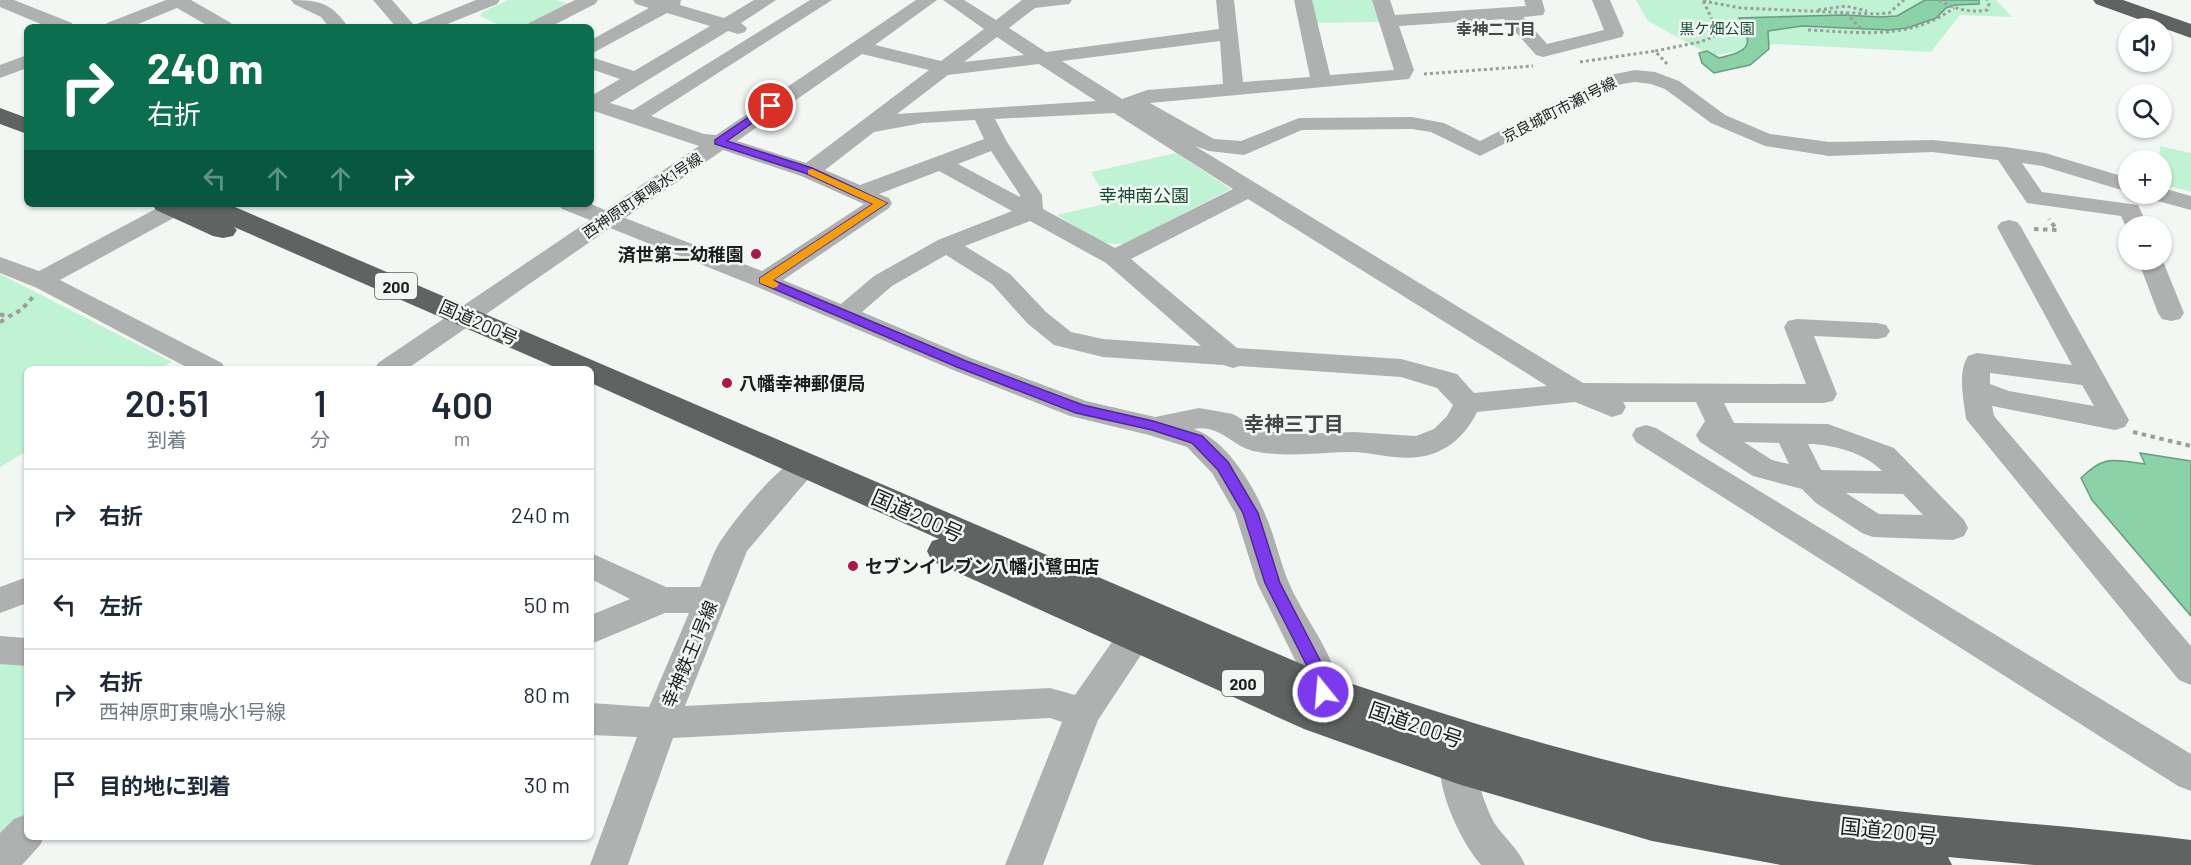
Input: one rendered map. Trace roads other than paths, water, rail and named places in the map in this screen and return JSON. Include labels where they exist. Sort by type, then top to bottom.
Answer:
[{"type":"highway","points":[[2103,0],[2191,31]]},
{"type":"highway","points":[[2126,0],[2191,23]]},
{"type":"highway","points":[[0,115],[24,126]]},
{"type":"highway","points":[[0,133],[24,143]]},
{"type":"highway","name":"国道200号","points":[[179,207],[456,323],[578,366]]},
{"type":"highway","name":"国道200号","points":[[211,207],[456,323],[529,366]]},
{"type":"highway","name":"国道200号","points":[[594,372],[796,473],[1320,704],[1652,820],[1836,854],[1929,865]]},
{"type":"highway","name":"国道200号","points":[[594,395],[796,473]]},
{"type":"highway","name":"国道200号","points":[[1461,753],[1652,793],[1834,825],[2104,858],[2191,862]]},
{"type":"street","points":[[300,0],[328,13],[337,24]]},
{"type":"street","points":[[382,0],[403,24]]},
{"type":"street","points":[[448,0],[463,14],[481,24]]},
{"type":"street","points":[[431,24],[463,14],[491,0]]},
{"type":"street","points":[[542,24],[589,0]]},
{"type":"street","points":[[642,0],[671,3],[725,26],[769,35]]},
{"type":"street","points":[[594,103],[767,0]]},
{"type":"street","points":[[636,117],[823,0]]},
{"type":"street","name":"西神原町東鳴水1号線","points":[[392,366],[928,0]]},
{"type":"street","points":[[952,0],[1045,58],[1128,104],[1249,190],[1578,392],[1612,407]]},
{"type":"street","points":[[809,171],[1032,2],[1063,0]]},
{"type":"street","points":[[1225,0],[1234,89]]},
{"type":"street","points":[[1303,0],[1321,81]]},
{"type":"street","points":[[868,127],[890,121],[1128,104],[1148,96],[1402,75],[1404,70],[1381,0]]},
{"type":"street","points":[[1388,21],[1536,11],[1533,0]]},
{"type":"street","points":[[1509,13],[1543,51],[1615,33],[1601,0]]},
{"type":"street","points":[[0,1],[58,24]]},
{"type":"street","points":[[119,24],[148,5],[180,1],[219,24]]},
{"type":"street","points":[[594,46],[671,3]]},
{"type":"street","points":[[858,47],[952,70],[1227,34]]},
{"type":"street","points":[[0,72],[24,62]]},
{"type":"street","points":[[594,64],[636,78]]},
{"type":"street","name":"京良城町市瀬1号線","points":[[1128,104],[1209,146],[1244,148],[1299,124],[1412,123],[1437,128],[1480,149],[1617,79],[1635,76],[1655,78],[1672,85],[1718,119],[1765,140],[1829,149],[1932,146],[2005,154],[2045,160],[2118,182]]},
{"type":"street","points":[[594,105],[701,140],[719,142],[809,171],[881,203],[764,281]]},
{"type":"street","points":[[982,114],[996,142],[1031,195],[1031,212]]},
{"type":"street","points":[[860,193],[996,142]]},
{"type":"street","points":[[2005,154],[2035,198],[2130,210],[2132,216]]},
{"type":"street","points":[[939,162],[1115,258],[1233,358]]},
{"type":"street","points":[[1115,258],[1249,190]]},
{"type":"street","points":[[2172,198],[2191,203]]},
{"type":"street","points":[[43,282],[171,207]]},
{"type":"street","points":[[578,207],[764,281],[962,364],[1080,409],[1153,426],[1197,440],[1223,466],[1250,513],[1272,583],[1316,668],[1320,704]]},
{"type":"street","points":[[844,314],[883,281],[946,245],[1031,212]]},
{"type":"street","points":[[1976,389],[2004,400],[2115,420],[2009,227]]},
{"type":"street","points":[[946,245],[1001,279],[1037,318],[1063,339],[1103,348],[1401,368],[1447,381],[1468,403]]},
{"type":"street","points":[[0,264],[43,282],[206,366]]},
{"type":"street","points":[[2154,270],[2171,313]]},
{"type":"street","points":[[1468,403],[1578,392],[1823,394],[1797,327],[1877,331]]},
{"type":"street","points":[[2090,377],[1977,362],[1976,389],[1980,420],[2191,670]]},
{"type":"street","points":[[1704,392],[1720,422],[1710,435],[1763,468],[1812,481],[1911,483]]},
{"type":"street","points":[[1153,426],[1199,418],[1223,421],[1255,441],[1297,444],[1354,441],[1418,447],[1444,436],[1458,422],[1468,403]]},
{"type":"street","points":[[1737,432],[1788,433],[1828,434],[1884,455],[1953,528],[1873,525],[1827,495],[1812,481],[1788,433]]},
{"type":"street","points":[[1646,435],[2191,774]]},
{"type":"street","name":"幸神鉄王1号線","points":[[609,865],[660,723],[734,544],[796,473]]},
{"type":"street","points":[[594,566],[662,600]]},
{"type":"street","points":[[0,600],[24,591]]},
{"type":"street","points":[[594,629],[662,600],[712,600]]},
{"type":"street","points":[[1024,865],[1083,712],[1140,625]]},
{"type":"street","points":[[0,650],[24,652]]},
{"type":"street","points":[[594,719],[660,723],[1050,703],[1083,712]]},
{"type":"street","points":[[1461,753],[1461,787],[1481,836],[1506,865]]},
{"type":"street","points":[[0,861],[24,835]]},
{"type":"place","name":"済世第二幼稚園","points":[[756,254]]},
{"type":"place","name":"八幡幸神郵便局","points":[[727,383]]},
{"type":"place","name":"セブンイレブン八幡小鷺田店","points":[[853,566]]},
{"type":"district","name":"幸神二丁目","points":[[1496,28]]},
{"type":"district","name":"幸神三丁目","points":[[1294,423]]},
{"type":"park label","name":"黒ケ畑公園","points":[[1717,28]]},
{"type":"park label","name":"幸神南公園","points":[[1144,195]]}]
